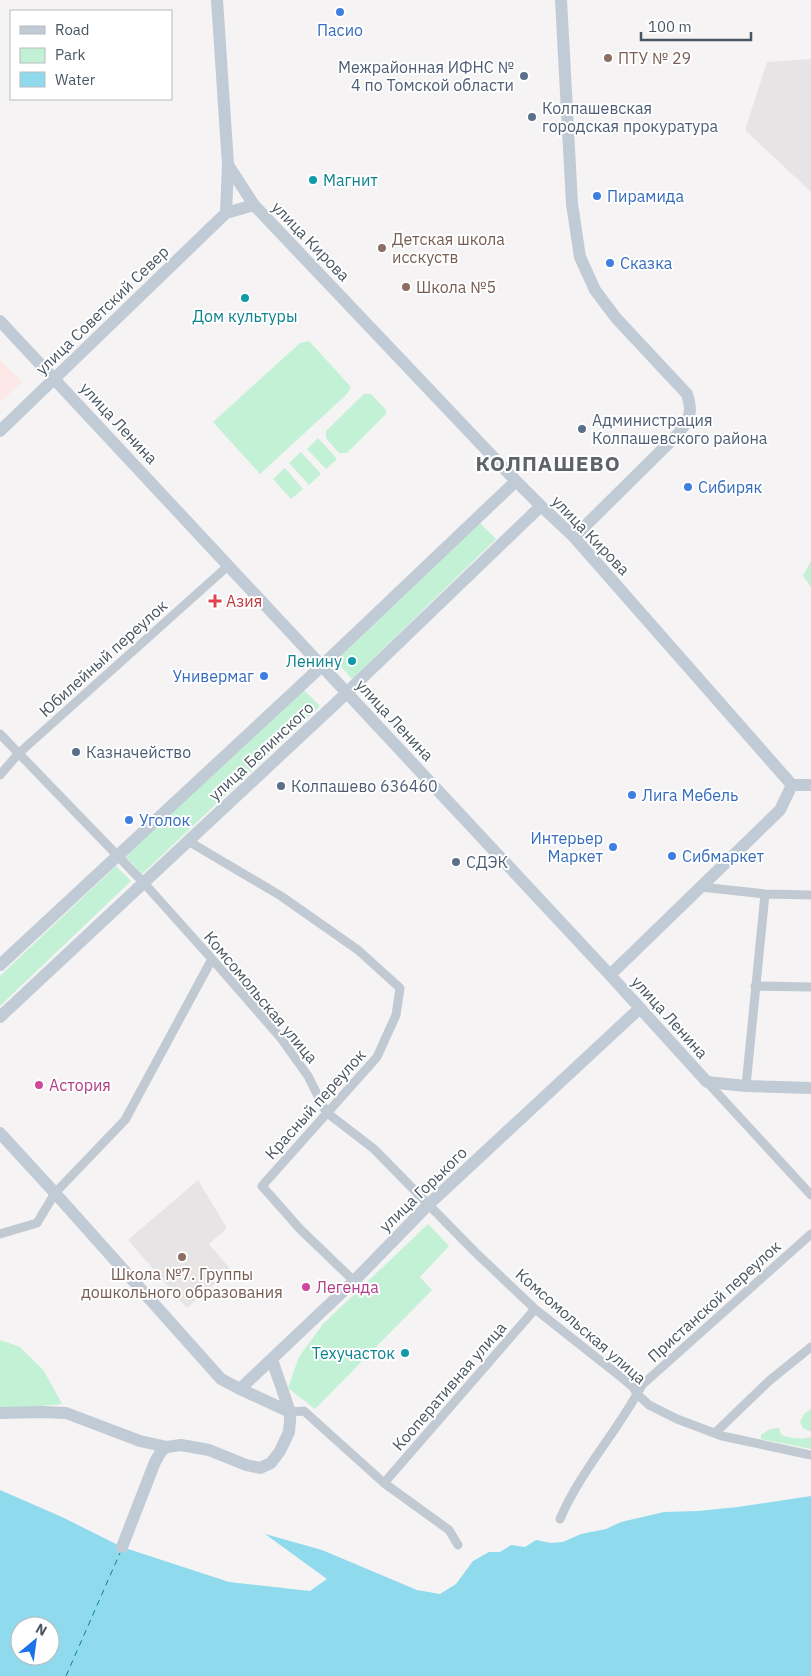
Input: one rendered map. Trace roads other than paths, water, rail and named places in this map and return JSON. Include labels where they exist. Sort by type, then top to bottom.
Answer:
[{"type":"street","points":[[217,0],[228,165],[226,213],[254,205]]},
{"type":"street","points":[[561,0],[572,204],[580,257],[596,290],[616,318],[687,394],[691,407],[688,421],[678,434],[574,537]]},
{"type":"street","name":"улица Кирова","points":[[228,165],[254,205],[516,481],[574,537],[792,785]]},
{"type":"street","name":"улица Советский Север","points":[[0,431],[226,213]]},
{"type":"street","name":"улица Ленина","points":[[0,321],[610,975],[811,1195]]},
{"type":"street","name":"улица Белинского","points":[[0,965],[322,666],[516,481]]},
{"type":"street","name":"улица Белинского","points":[[0,1017],[347,693],[541,506]]},
{"type":"street","name":"Юбилейный переулок","points":[[0,775],[18,754],[228,565]]},
{"type":"street","name":"Комсомольская улица","points":[[0,734],[143,882],[280,1037],[308,1076],[326,1112],[374,1150],[475,1252],[536,1309],[622,1377],[649,1405],[715,1433],[811,1455]]},
{"type":"street","points":[[610,975],[780,810],[792,785],[811,785]]},
{"type":"street","name":"Красный переулок","points":[[188,841],[281,896],[351,944],[400,988],[396,1015],[377,1057],[262,1186],[300,1228],[354,1281]]},
{"type":"street","points":[[701,887],[765,894],[811,895]]},
{"type":"street","points":[[746,1086],[765,894]]},
{"type":"street","points":[[0,1234],[37,1223],[55,1193],[124,1120],[212,959]]},
{"type":"street","points":[[755,986],[811,988]]},
{"type":"street","name":"улица Горького","points":[[240,1389],[354,1281],[429,1204],[640,1008]]},
{"type":"street","points":[[707,1082],[746,1086],[811,1088]]},
{"type":"street","points":[[0,1133],[221,1379],[290,1412],[304,1411],[384,1483],[450,1530],[458,1545]]},
{"type":"street","name":"Пристанской переулок","points":[[560,1519],[586,1470],[629,1409],[642,1385],[811,1234]]},
{"type":"street","name":"Кооперативная улица","points":[[384,1483],[536,1309]]},
{"type":"street","points":[[715,1433],[769,1382],[811,1347]]},
{"type":"street","points":[[0,1413],[66,1413],[140,1441],[167,1447],[181,1445],[209,1450],[246,1465],[260,1468],[272,1464],[289,1432],[290,1412],[272,1360]]},
{"type":"street","points":[[122,1548],[155,1462],[162,1450],[167,1447]]},
{"type":"water","points":[[0,1490],[62,1517],[122,1547],[229,1582],[310,1591],[327,1579],[265,1534],[322,1550],[417,1590],[440,1594],[456,1584],[473,1561],[489,1552],[500,1552],[511,1545],[525,1547],[536,1540],[551,1543],[563,1542],[581,1534],[606,1529],[621,1522],[664,1512],[738,1507],[811,1496],[811,1676],[0,1676]]},
{"type":"place","name":"Пасио","points":[[340,12]]},
{"type":"place","name":"ПТУ № 29","points":[[608,58]]},
{"type":"place","name":"Межрайонная ИФНС № 4 по Томской области","points":[[524,76]]},
{"type":"place","name":"Колпашевская городская прокуратура","points":[[532,117]]},
{"type":"place","name":"Магнит","points":[[313,180]]},
{"type":"place","name":"Пирамида","points":[[597,196]]},
{"type":"place","name":"Детская школа исскуств","points":[[382,248]]},
{"type":"place","name":"Сказка","points":[[610,263]]},
{"type":"place","name":"Школа №5","points":[[406,287]]},
{"type":"place","name":"Дом культуры","points":[[245,298]]},
{"type":"place","name":"Администрация Колпашевского района","points":[[582,429]]},
{"type":"place","name":"Сибиряк","points":[[688,487]]},
{"type":"place","name":"Азия","points":[[215,601]]},
{"type":"place","name":"Ленину","points":[[352,661]]},
{"type":"place","name":"Универмаг","points":[[264,676]]},
{"type":"place","name":"Казначейство","points":[[76,752]]},
{"type":"place","name":"Колпашево 636460","points":[[281,786]]},
{"type":"place","name":"Лига Мебель","points":[[632,795]]},
{"type":"place","name":"Уголок","points":[[129,820]]},
{"type":"place","name":"Интерьер Маркет","points":[[613,847]]},
{"type":"place","name":"Сибмаркет","points":[[672,856]]},
{"type":"place","name":"СДЭК","points":[[456,862]]},
{"type":"place","name":"Астория","points":[[39,1085]]},
{"type":"place","name":"Школа №7. Группы дошкольного образования","points":[[182,1257]]},
{"type":"place","name":"Легенда","points":[[306,1287]]},
{"type":"place","name":"Техучасток","points":[[405,1353]]},
{"type":"district","name":"КОЛПАШЕВО","points":[[548,464]]}]
